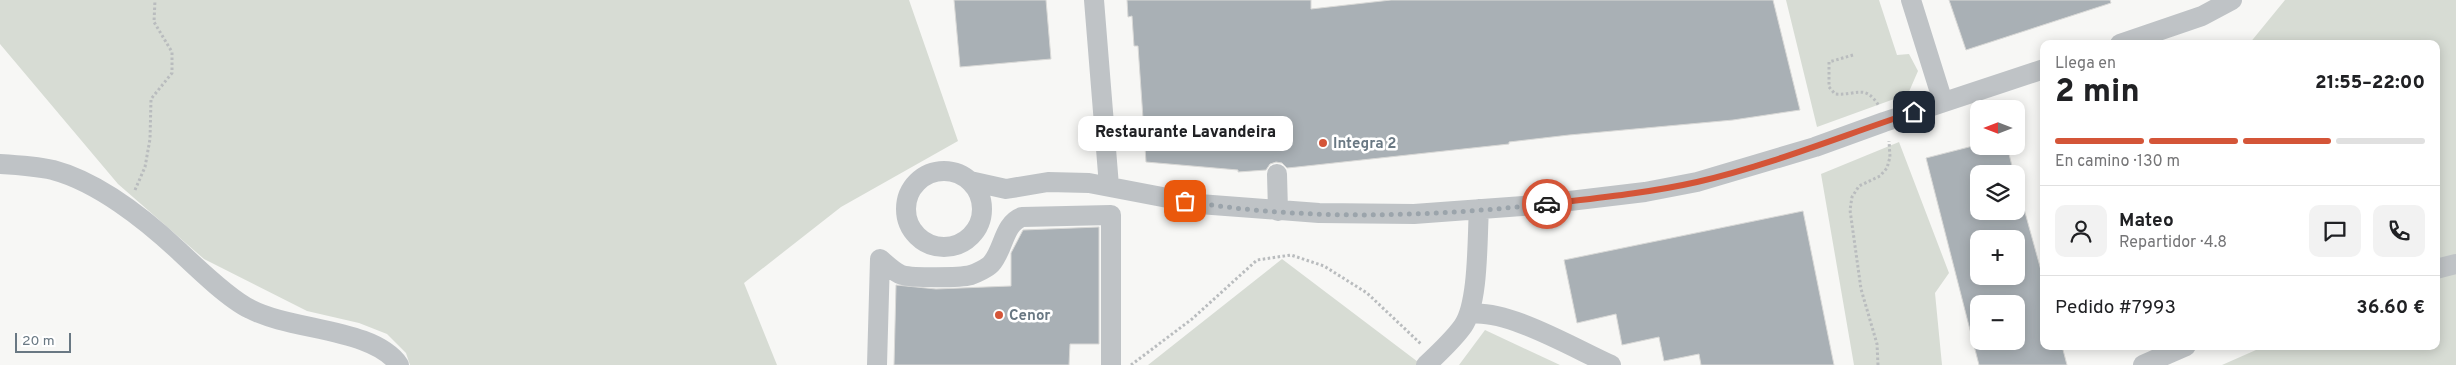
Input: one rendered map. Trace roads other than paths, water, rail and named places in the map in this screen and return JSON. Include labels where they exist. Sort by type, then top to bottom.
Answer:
[{"type":"street","points":[[1094,0],[1110,186]]},
{"type":"street","points":[[1911,0],[1943,102]]},
{"type":"street","points":[[2132,40],[2202,16],[2223,7],[2232,0]]},
{"type":"street","points":[[1006,189],[993,198],[982,211],[974,232],[964,241],[952,246],[939,247],[927,243],[916,235],[906,211],[908,198],[914,186],[923,178],[935,172],[948,171],[970,181],[1006,189],[1048,182],[1089,183],[1199,204],[1278,211],[1414,214],[1593,198],[1697,182],[1815,148],[1943,102],[2040,70]]},
{"type":"street","points":[[0,164],[30,166],[62,174],[110,196],[248,309],[275,319],[356,337],[377,345],[393,356],[399,365]]},
{"type":"street","points":[[1277,174],[1278,211]]},
{"type":"street","points":[[970,181],[977,191],[982,211]]},
{"type":"street","points":[[1048,182],[1049,216]]},
{"type":"street","points":[[1431,360],[1464,326],[1470,314],[1479,209]]},
{"type":"street","points":[[877,365],[880,259],[902,275],[972,275],[990,265],[1001,250],[1009,227],[1016,220],[1049,216],[1111,215],[1111,365]]},
{"type":"street","points":[[2440,268],[2456,264]]},
{"type":"street","points":[[1470,314],[1478,312],[1500,316],[1611,365]]},
{"type":"street","points":[[2143,365],[2177,350]]},
{"type":"place","name":"Integra 2","points":[[1323,143]]},
{"type":"place","name":"Restaurante Lavandeira","points":[[1185,201]]},
{"type":"place","name":"Cenor","points":[[999,315]]}]
